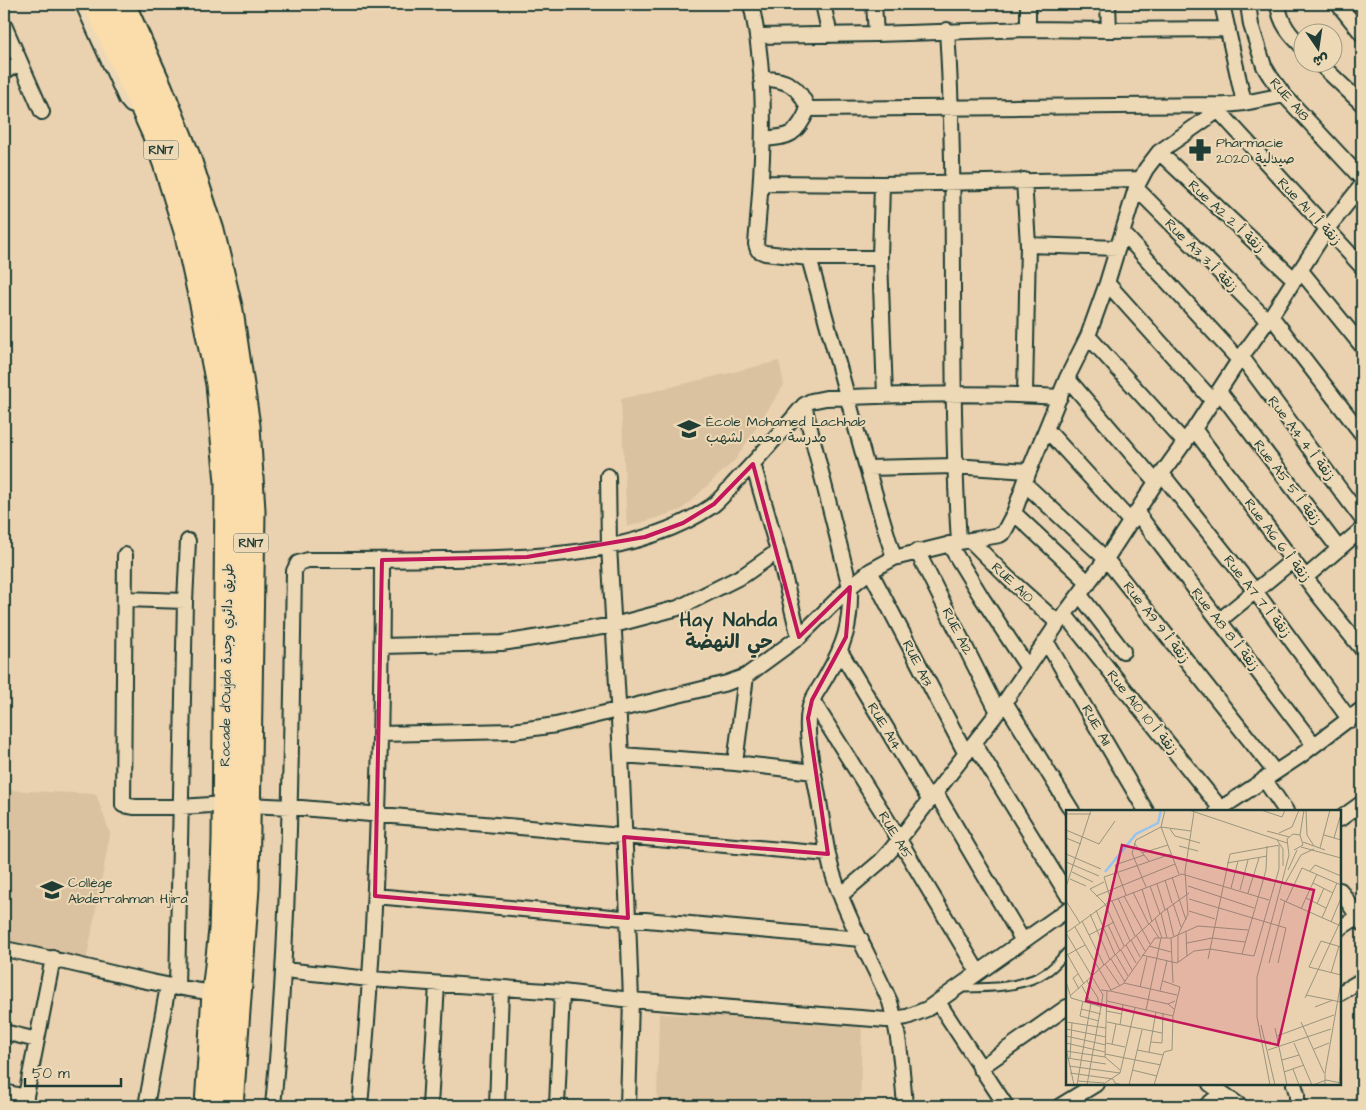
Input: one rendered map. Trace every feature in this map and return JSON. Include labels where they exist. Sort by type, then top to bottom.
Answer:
[{"type":"highway","name":"Rocade d'Oujda طريق دائري وجدة","points":[[97,4],[166,163],[186,231],[219,384],[228,482],[236,804],[246,888],[219,1104]]},
{"type":"highway","name":"Rocade d'Oujda طريق دائري وجدة","points":[[122,4],[159,87],[188,159],[211,231],[230,311],[247,426],[252,511],[236,804],[216,993],[219,1104]]},
{"type":"street","points":[[83,4],[126,99],[131,105],[144,109]]},
{"type":"street","points":[[752,4],[758,36],[763,139],[756,244],[758,250],[765,253],[809,258],[880,258]]},
{"type":"street","points":[[823,4],[830,35]]},
{"type":"street","points":[[874,4],[876,34]]},
{"type":"street","points":[[1028,4],[1028,28]]},
{"type":"street","points":[[1108,4],[1109,30]]},
{"type":"street","points":[[1222,4],[1244,103]]},
{"type":"street","name":"RUE A18","points":[[1248,4],[1251,25],[1264,66],[1284,95],[1362,179]]},
{"type":"street","points":[[1278,4],[1287,30],[1294,37]]},
{"type":"street","points":[[1338,4],[1362,34]]},
{"type":"street","points":[[4,25],[42,112]]},
{"type":"street","points":[[758,36],[1028,28],[1109,30],[1228,29]]},
{"type":"street","points":[[947,30],[952,107],[954,466],[960,542],[982,598],[1028,668]]},
{"type":"street","points":[[4,72],[20,62]]},
{"type":"street","points":[[1328,72],[1362,104]]},
{"type":"street","points":[[761,79],[773,78],[787,81],[796,88],[808,109],[802,123],[786,137],[763,139]]},
{"type":"street","points":[[808,109],[1222,107],[1284,95]]},
{"type":"street","points":[[380,734],[512,731],[556,725],[711,688],[746,676],[799,637],[870,571],[894,558],[916,551],[1000,535],[1004,532],[1014,513],[1060,397],[1088,336],[1124,234],[1138,184],[1159,152],[1222,107]]},
{"type":"street","name":"Rue A1 زنقة أ 1","points":[[1222,107],[1362,267]]},
{"type":"street","name":"Rue A2 زنقة أ 2","points":[[1159,152],[1298,275],[1362,346]]},
{"type":"street","points":[[761,182],[882,184],[1024,180],[1138,184]]},
{"type":"street","points":[[1024,180],[1028,245],[1025,394]]},
{"type":"street","points":[[882,184],[880,258],[885,396]]},
{"type":"street","name":"Rue A3 زنقة أ 3","points":[[1138,184],[1270,319],[1362,434]]},
{"type":"street","points":[[841,895],[881,862],[900,840],[1001,707],[1061,619],[1106,559],[1240,358],[1270,319],[1328,230],[1362,185]]},
{"type":"street","name":"Rue A4 زنقة أ 4","points":[[1124,234],[1240,358],[1362,520]]},
{"type":"street","points":[[1028,245],[1118,248]]},
{"type":"street","points":[[809,258],[894,558]]},
{"type":"street","name":"Rue A5 زنقة أ 5","points":[[1107,283],[1216,396],[1339,549]]},
{"type":"street","points":[[1088,336],[1185,443]]},
{"type":"street","name":"Rue A7 زنقة أ 7","points":[[1068,378],[1159,478],[1358,717]]},
{"type":"street","points":[[273,1106],[284,970],[290,807],[294,571],[298,563],[308,560],[527,557],[610,546],[645,537],[683,523],[714,504],[753,464],[804,405],[811,401],[826,398],[885,396],[1025,394],[1060,397]]},
{"type":"street","points":[[804,405],[850,588],[849,622],[840,651],[812,700],[808,718],[814,772],[828,854],[841,895],[890,1002],[895,1019],[902,1061],[905,1106]]},
{"type":"street","name":"Rue A6 زنقة أ 6","points":[[1194,429],[1292,560],[1362,649]]},
{"type":"street","name":"Rue A8 زنقة أ 8","points":[[1047,430],[1134,518],[1220,620],[1314,745]]},
{"type":"street","points":[[753,464],[778,551],[799,637]]},
{"type":"street","points":[[867,468],[954,466],[1027,478]]},
{"type":"street","points":[[608,476],[618,711],[622,755],[631,1000],[628,1106]]},
{"type":"street","name":"Rue A9 زنقة أ 9","points":[[1027,478],[1106,559],[1270,776],[1286,810]]},
{"type":"street","points":[[1014,513],[1088,583]]},
{"type":"street","points":[[1306,577],[1362,529]]},
{"type":"street","points":[[146,1106],[173,987],[181,807],[188,541]]},
{"type":"street","name":"RUE A10","points":[[960,542],[1061,619]]},
{"type":"street","points":[[382,646],[502,643],[614,625],[678,608],[744,575],[778,551]]},
{"type":"street","name":"RUE A12","points":[[916,551],[1001,707],[1071,810]]},
{"type":"street","points":[[125,556],[123,805],[135,807],[181,807],[236,804],[290,807],[828,854]]},
{"type":"street","points":[[360,1106],[375,896],[382,646],[382,560]]},
{"type":"street","points":[[1220,620],[1292,560]]},
{"type":"street","name":"RUE A13","points":[[870,571],[970,749],[1066,893]]},
{"type":"street","points":[[1080,595],[1124,651]]},
{"type":"street","points":[[125,599],[185,601]]},
{"type":"street","name":"Rue A10 زنقة أ 10","points":[[1061,619],[1219,810]]},
{"type":"street","name":"RUE A11","points":[[1046,641],[1145,810]]},
{"type":"street","name":"RUE A14","points":[[840,651],[1023,941]]},
{"type":"street","points":[[735,763],[746,676]]},
{"type":"street","name":"RUE A15","points":[[812,700],[900,840],[978,972]]},
{"type":"street","points":[[1219,810],[1358,717]]},
{"type":"street","points":[[622,755],[735,763],[814,772]]},
{"type":"street","points":[[1341,818],[1362,803]]},
{"type":"street","points":[[1341,891],[1361,918],[1341,928]]},
{"type":"street","points":[[375,896],[861,939]]},
{"type":"street","points":[[284,970],[370,979],[562,992],[631,1000],[878,1020],[895,1019],[920,1012],[938,1002],[1066,911]]},
{"type":"street","points":[[4,949],[53,958],[173,987],[216,993]]},
{"type":"street","points":[[4,1092],[25,1101],[53,958]]},
{"type":"street","points":[[1341,992],[1362,980]]},
{"type":"street","points":[[430,1106],[437,984]]},
{"type":"street","points":[[497,1106],[501,988]]},
{"type":"street","points":[[557,1106],[562,992]]},
{"type":"street","points":[[938,1002],[1006,1106]]},
{"type":"street","points":[[980,1068],[1066,1008]]},
{"type":"street","points":[[4,1032],[37,1040]]},
{"type":"street","points":[[1060,1106],[1094,1085]]},
{"type":"street","points":[[1211,1085],[1240,1106]]},
{"type":"street","points":[[1294,1085],[1297,1094],[1297,1106]]},
{"type":"street","points":[[1206,1106],[1222,1093]]},
{"type":"lane","points":[[956,988],[1006,986],[1026,981],[1047,972],[1066,953]]},
{"type":"highlighted area","points":[[753,464],[799,637],[850,587],[846,637],[812,700],[808,718],[828,854],[624,837],[628,918],[375,896],[382,560],[527,557],[645,537],[683,523],[714,504]]},
{"type":"shaded area","name":"École Mohamed Lachhab مدرسة محمد لشهب","points":[[779,361],[784,385],[735,460],[681,510],[627,527],[621,399]]},
{"type":"shaded area","name":"Collège Abderrahman Hjira","points":[[4,790],[96,794],[110,834],[86,962],[4,946]]},
{"type":"shaded area","points":[[659,1014],[862,1019],[860,1106],[657,1106]]},
{"type":"waterway","points":[[1354,1106],[1362,1080]]},
{"type":"place","name":"Pharmacie 2020 صيدلية","points":[[1200,150]]},
{"type":"place","name":"École Mohamed Lachhab مدرسة محمد لشهب","points":[[689,429]]},
{"type":"place","name":"Collège Abderrahman Hjira","points":[[52,890]]},
{"type":"district","name":"Hay Nahda حي النهضة","points":[[729,630]]}]
